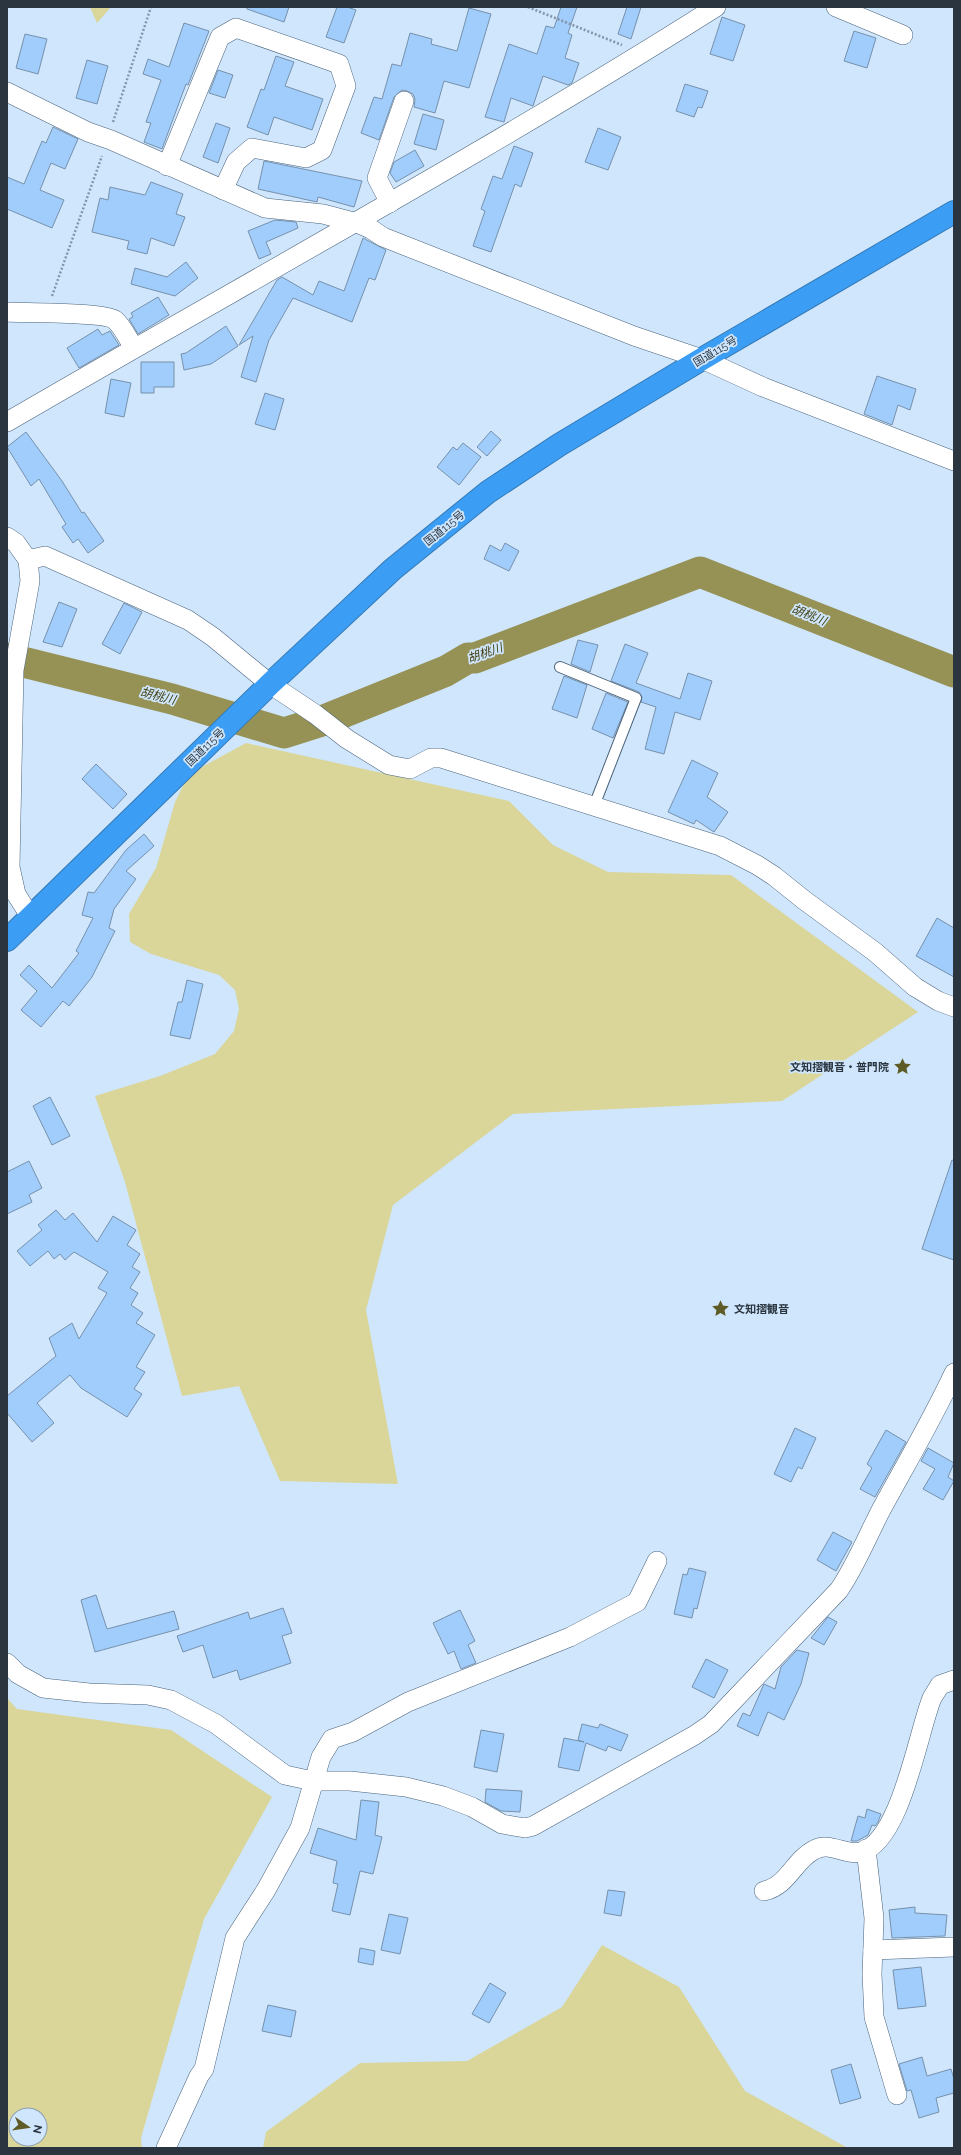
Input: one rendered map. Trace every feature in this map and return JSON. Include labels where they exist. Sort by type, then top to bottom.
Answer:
[{"type":"highway","name":"国道115号","points":[[7,940],[270,684],[392,569],[488,492],[559,445],[702,359],[954,212]]},
{"type":"street","points":[[7,422],[134,348],[357,223],[642,54],[716,7]]},
{"type":"street","points":[[836,7],[903,35]]},
{"type":"street","points":[[167,166],[220,38],[236,28],[339,64],[346,86],[322,150],[306,158],[252,148],[236,162],[223,190]]},
{"type":"street","points":[[7,92],[88,132],[108,139],[167,166],[271,209],[323,214],[357,223],[382,236],[619,330],[702,359],[763,387],[954,461]]},
{"type":"street","points":[[390,203],[377,178],[404,101]]},
{"type":"street","points":[[7,312],[91,315],[114,318],[121,326],[134,348]]},
{"type":"street","points":[[7,537],[16,543],[28,560],[30,581],[14,676],[10,867],[16,894],[30,916]]},
{"type":"street","points":[[28,560],[45,556],[188,620],[213,637],[270,684],[315,714],[347,739],[389,765],[410,769],[432,758],[441,758],[720,846],[757,865],[875,952],[915,987],[938,1001],[954,1006]]},
{"type":"street","points":[[7,1663],[18,1674],[43,1688],[74,1692],[148,1695],[171,1700],[216,1724],[272,1767],[285,1775],[313,1781],[350,1782],[406,1787],[442,1796],[472,1807],[502,1824],[525,1828],[562,1810],[696,1735],[725,1710],[839,1590],[851,1571],[881,1510],[938,1407],[954,1373]]},
{"type":"street","points":[[166,2148],[199,2076],[204,2069],[235,1938],[266,1890],[300,1828],[321,1757],[332,1739],[353,1732],[408,1702],[570,1637],[637,1602],[657,1561]]},
{"type":"street","points":[[764,1891],[776,1887],[784,1880],[806,1854],[820,1847],[856,1852],[866,1849],[882,1836],[898,1806],[929,1706],[940,1686],[954,1680]]},
{"type":"street","points":[[866,1849],[874,1918],[872,1974],[874,2018],[896,2095]]},
{"type":"street","points":[[873,1950],[954,1947]]},
{"type":"lane","points":[[560,668],[636,698],[594,806]]},
{"type":"path","points":[[46,313],[108,139],[151,7]]},
{"type":"path","points":[[528,7],[642,54]]},
{"type":"shaded area","points":[[90,7],[111,7],[97,23]]},
{"type":"shaded area","points":[[246,743],[509,801],[553,845],[608,872],[731,875],[918,1012],[782,1101],[513,1114],[393,1205],[366,1310],[398,1484],[280,1481],[239,1386],[182,1396],[125,1182],[95,1096],[160,1076],[215,1054],[234,1031],[239,1009],[235,990],[219,975],[151,954],[130,942],[129,914],[156,868],[175,802],[189,774]]},
{"type":"shaded area","points":[[7,1698],[17,1709],[171,1730],[272,1797],[204,1919],[141,2138],[142,2148],[7,2148]]},
{"type":"shaded area","points":[[602,1945],[679,1987],[745,2091],[848,2148],[263,2148],[266,2132],[360,2063],[467,2061],[562,2007]]},
{"type":"building","points":[[247,7],[289,7],[284,22],[247,9]]},
{"type":"building","points":[[337,7],[347,7],[356,10],[344,43],[326,37]]},
{"type":"building","points":[[561,7],[577,7],[568,33],[572,35],[565,58],[579,63],[572,83],[568,85],[543,76],[533,106],[511,98],[504,122],[485,117],[509,44],[537,54],[546,26],[554,28]]},
{"type":"building","points":[[627,7],[641,7],[631,39],[618,34]]},
{"type":"building","points":[[469,8],[491,14],[469,88],[444,81],[435,113],[414,107],[415,99],[413,94],[402,90],[394,97],[379,140],[361,133],[374,97],[382,99],[392,64],[401,66],[410,33],[432,39],[431,44],[457,51]]},
{"type":"building","points":[[722,17],[745,25],[733,61],[710,54]]},
{"type":"building","points":[[184,23],[209,31],[188,85],[186,84],[162,149],[144,142],[151,123],[146,122],[161,80],[143,74],[148,59],[169,67]]},
{"type":"building","points":[[854,31],[876,38],[867,68],[844,61]]},
{"type":"building","points":[[25,34],[47,39],[38,74],[16,68]]},
{"type":"building","points":[[276,56],[294,62],[285,86],[323,99],[312,130],[274,117],[268,135],[247,127],[261,89],[264,90]]},
{"type":"building","points":[[87,60],[108,66],[97,104],[76,98]]},
{"type":"building","points":[[218,70],[233,75],[225,98],[209,93]]},
{"type":"building","points":[[685,84],[708,91],[702,108],[698,107],[694,117],[676,111]]},
{"type":"building","points":[[423,114],[444,120],[436,150],[414,144]]},
{"type":"building","points":[[216,123],[230,128],[218,163],[203,157]]},
{"type":"building","points":[[53,127],[78,139],[65,169],[51,163],[40,190],[64,200],[52,228],[7,209],[7,177],[24,184],[42,141],[46,143]]},
{"type":"building","points":[[598,128],[621,137],[608,170],[585,162]]},
{"type":"building","points":[[514,146],[533,153],[521,187],[515,184],[491,252],[473,246],[485,211],[481,209],[493,176],[502,179]]},
{"type":"building","points":[[415,150],[424,166],[396,182],[390,173],[394,162]]},
{"type":"building","points":[[264,161],[362,181],[354,207],[318,197],[317,202],[258,189]]},
{"type":"building","points":[[151,182],[183,194],[176,214],[185,217],[174,246],[151,238],[147,254],[127,249],[129,241],[92,232],[100,198],[108,200],[110,187],[145,195]]},
{"type":"building","points":[[275,220],[296,222],[298,228],[266,242],[271,254],[259,259],[248,231]]},
{"type":"building","points":[[363,238],[386,250],[375,280],[369,278],[352,322],[293,298],[269,340],[256,382],[241,377],[253,336],[239,345],[277,280],[282,277],[313,295],[319,281],[344,291]]},
{"type":"building","points":[[186,262],[198,278],[175,296],[131,284],[135,268],[167,277]]},
{"type":"building","points":[[158,297],[169,315],[138,334],[129,319],[133,317],[131,313]]},
{"type":"building","points":[[226,326],[238,346],[211,364],[184,370],[181,354],[186,353]]},
{"type":"building","points":[[98,329],[102,335],[110,331],[119,345],[79,368],[67,348]]},
{"type":"building","points":[[141,362],[174,362],[174,387],[154,387],[154,393],[141,393]]},
{"type":"building","points":[[877,376],[916,389],[910,410],[898,405],[892,425],[864,414]]},
{"type":"building","points":[[111,379],[131,383],[124,417],[105,413]]},
{"type":"building","points":[[265,393],[284,399],[275,430],[255,424]]},
{"type":"building","points":[[491,431],[501,440],[487,456],[477,447]]},
{"type":"building","points":[[26,432],[62,481],[82,513],[84,512],[104,541],[88,553],[78,539],[73,543],[62,527],[66,524],[39,479],[31,486],[7,447]]},
{"type":"building","points":[[463,443],[481,457],[459,485],[437,467],[453,447],[457,450]]},
{"type":"building","points":[[505,543],[519,551],[509,571],[484,559],[490,545],[501,551]]},
{"type":"building","points":[[59,602],[77,609],[62,647],[43,642]]},
{"type":"building","points":[[124,603],[142,612],[120,654],[102,644]]},
{"type":"building","points":[[578,640],[598,645],[590,672],[571,664]]},
{"type":"building","points":[[625,644],[648,653],[636,683],[680,699],[688,673],[712,681],[700,720],[675,712],[664,754],[645,749],[656,707],[641,702],[642,697],[639,692],[611,681]]},
{"type":"building","points":[[564,676],[587,685],[577,718],[552,709]]},
{"type":"building","points":[[606,693],[628,702],[613,738],[592,729]]},
{"type":"building","points":[[692,760],[718,773],[707,797],[728,812],[714,832],[696,820],[694,824],[668,812]]},
{"type":"building","points":[[96,764],[127,794],[113,809],[82,779]]},
{"type":"building","points":[[144,834],[154,846],[126,871],[136,879],[114,909],[109,928],[115,931],[92,977],[69,1006],[63,1001],[41,1027],[21,1010],[37,991],[20,975],[29,965],[52,988],[79,953],[76,951],[93,918],[82,915],[88,892],[94,893],[126,850]]},
{"type":"building","points":[[937,918],[954,928],[954,977],[916,956]]},
{"type":"building","points":[[187,980],[203,984],[190,1039],[170,1035],[178,1002],[182,1002]]},
{"type":"building","points":[[50,1097],[70,1136],[52,1145],[33,1106]]},
{"type":"building","points":[[952,1160],[954,1161],[954,1260],[922,1249]]},
{"type":"building","points":[[29,1161],[42,1188],[29,1195],[32,1202],[7,1214],[7,1172]]},
{"type":"building","points":[[56,1210],[65,1220],[73,1213],[97,1242],[113,1216],[136,1230],[127,1245],[140,1254],[132,1267],[140,1272],[130,1288],[138,1293],[131,1305],[143,1313],[136,1323],[155,1335],[136,1367],[145,1372],[134,1389],[142,1394],[127,1417],[81,1388],[70,1375],[37,1403],[54,1423],[32,1442],[7,1413],[7,1396],[56,1356],[49,1338],[72,1323],[79,1339],[107,1293],[98,1288],[108,1272],[74,1252],[65,1260],[60,1254],[54,1259],[48,1251],[30,1266],[17,1251],[42,1230],[38,1225]]},
{"type":"building","points":[[795,1428],[816,1438],[802,1469],[798,1467],[791,1482],[774,1474]]},
{"type":"building","points":[[886,1430],[906,1442],[875,1497],[860,1489],[872,1468],[867,1464]]},
{"type":"building","points":[[928,1448],[954,1463],[948,1477],[954,1481],[943,1500],[923,1489],[935,1469],[921,1461]]},
{"type":"building","points":[[833,1532],[852,1542],[836,1571],[817,1560]]},
{"type":"building","points":[[689,1568],[706,1572],[697,1609],[694,1608],[692,1618],[674,1614],[683,1574],[687,1575]]},
{"type":"building","points":[[96,1595],[107,1629],[174,1611],[179,1629],[95,1652],[81,1600]]},
{"type":"building","points":[[283,1608],[292,1633],[282,1636],[291,1663],[240,1680],[237,1670],[213,1678],[203,1645],[183,1652],[177,1636],[248,1612],[250,1619]]},
{"type":"building","points":[[460,1610],[475,1641],[468,1645],[476,1663],[461,1669],[454,1651],[448,1654],[433,1623]]},
{"type":"building","points":[[828,1617],[837,1622],[824,1645],[811,1638]]},
{"type":"building","points":[[797,1650],[809,1653],[801,1684],[784,1720],[768,1712],[758,1736],[737,1726],[743,1713],[750,1716],[764,1684],[775,1689],[781,1667]]},
{"type":"building","points":[[706,1659],[728,1670],[714,1698],[692,1687]]},
{"type":"building","points":[[582,1724],[598,1728],[600,1724],[628,1735],[621,1751],[608,1746],[606,1751],[586,1743],[579,1771],[558,1767],[564,1738],[584,1742],[578,1740]]},
{"type":"building","points":[[481,1730],[504,1734],[497,1772],[474,1767]]},
{"type":"building","points":[[486,1789],[522,1791],[520,1812],[501,1811],[485,1802]]},
{"type":"building","points":[[361,1800],[379,1802],[375,1835],[382,1837],[373,1874],[360,1871],[350,1915],[332,1911],[338,1884],[333,1883],[337,1861],[310,1853],[318,1828],[356,1840]]},
{"type":"building","points":[[867,1809],[881,1814],[878,1822],[875,1826],[872,1825],[868,1835],[857,1841],[851,1841],[858,1816],[865,1818]]},
{"type":"building","points":[[608,1890],[625,1892],[621,1916],[604,1913]]},
{"type":"building","points":[[915,1907],[915,1913],[947,1915],[945,1936],[892,1938],[889,1910]]},
{"type":"building","points":[[389,1914],[408,1918],[400,1954],[381,1950]]},
{"type":"building","points":[[360,1948],[375,1951],[373,1965],[358,1962]]},
{"type":"building","points":[[921,1967],[926,2006],[898,2009],[893,1970]]},
{"type":"building","points":[[490,1983],[506,1993],[489,2023],[472,2014]]},
{"type":"building","points":[[268,2005],[296,2011],[291,2037],[262,2031]]},
{"type":"building","points":[[922,2057],[927,2076],[951,2069],[954,2079],[954,2093],[936,2098],[939,2112],[919,2118],[911,2090],[907,2091],[899,2064]]},
{"type":"building","points":[[851,2064],[861,2098],[840,2104],[831,2070]]},
{"type":"waterway","name":"胡桃川","points":[[7,658],[172,699],[284,733],[322,721],[446,671],[468,658],[475,658],[700,572],[954,672]]},
{"type":"place","name":"文知摺観音・普門院","points":[[902,1067]]},
{"type":"place","name":"文知摺観音","points":[[721,1309]]}]
